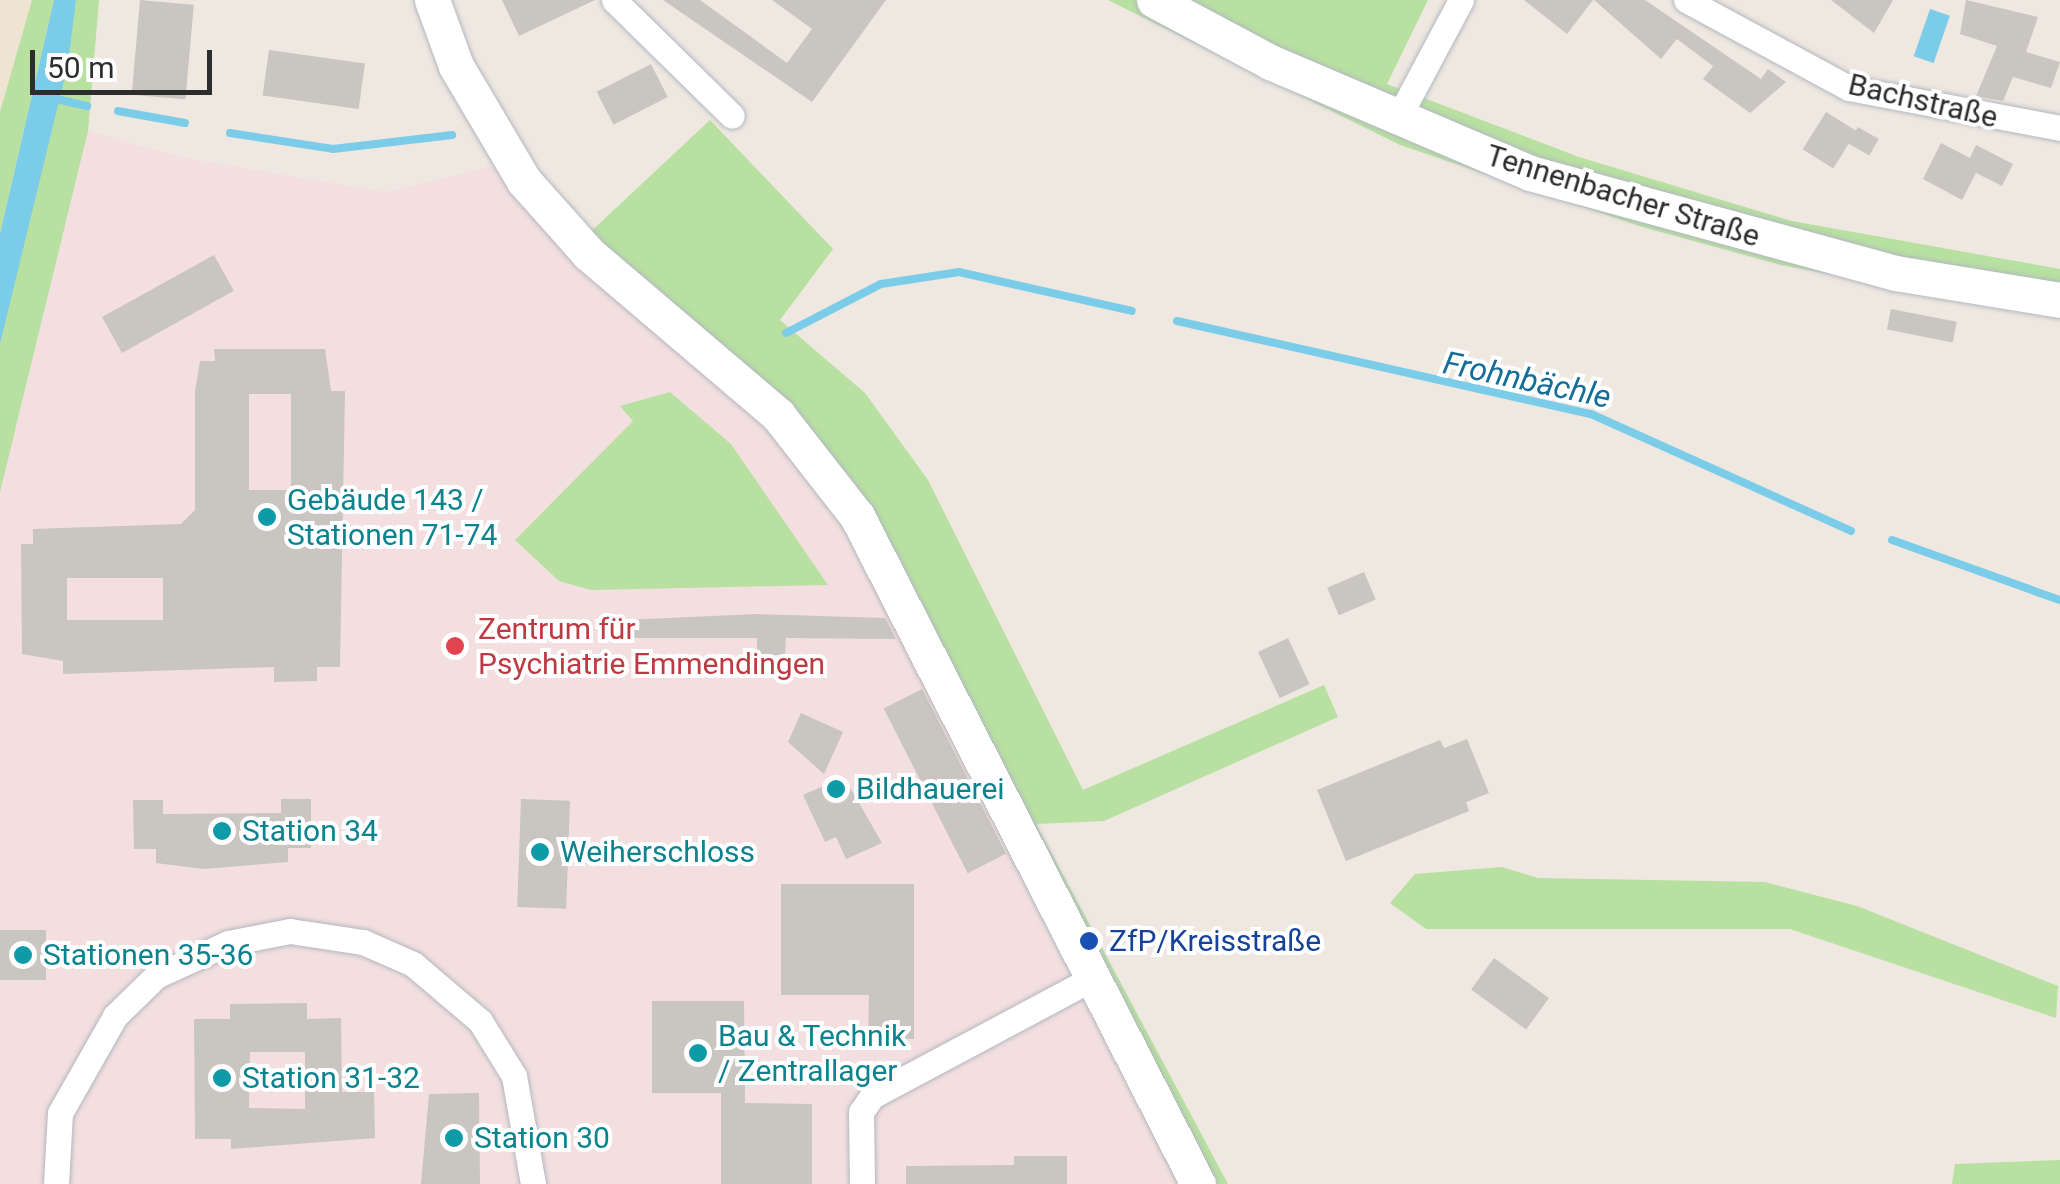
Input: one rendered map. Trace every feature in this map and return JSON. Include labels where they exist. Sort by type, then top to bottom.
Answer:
[{"type":"street","points":[[432,0],[456,66],[524,181],[589,254],[778,415],[857,516],[1087,981],[1198,1184]]},
{"type":"street","points":[[614,0],[732,116]]},
{"type":"street","name":"Tennenbacher Straße","points":[[1154,0],[1398,118],[1530,173],[1896,274],[2060,300]]},
{"type":"street","points":[[1398,118],[1461,0]]},
{"type":"street","name":"Bachstraße","points":[[1686,0],[1849,88],[2060,128]]},
{"type":"street","points":[[56,1184],[60,1112],[115,1016],[156,976],[228,944],[290,931],[363,942],[413,964],[480,1021],[514,1076],[533,1184]]},
{"type":"street","points":[[862,1184],[861,1112],[872,1096],[1087,981]]},
{"type":"shaded area","points":[[0,0],[32,0],[0,112]]},
{"type":"shaded area","name":"Zentrum für Psychiatrie Emmendingen","points":[[88,131],[185,158],[386,192],[492,166],[581,264],[770,427],[859,546],[1186,1184],[0,1184],[0,492]]},
{"type":"green space","points":[[32,0],[54,0],[0,234],[0,112]]},
{"type":"green space","points":[[76,0],[99,0],[88,131],[0,492],[0,344]]},
{"type":"green space","points":[[1108,0],[1428,0],[1387,84],[1579,157],[1792,221],[2060,269],[2060,318],[1781,265],[1639,226],[1400,145]]},
{"type":"green space","points":[[710,120],[833,249],[780,320],[865,393],[928,480],[1083,790],[1324,685],[1338,717],[1104,821],[1036,824],[1228,1184],[1186,1184],[859,546],[770,427],[569,252]]},
{"type":"green space","points":[[670,392],[731,444],[828,585],[591,590],[559,581],[515,540],[633,421],[620,406]]},
{"type":"green space","points":[[1502,867],[1538,878],[1765,882],[1857,906],[2058,986],[2056,1018],[1790,929],[1426,929],[1390,903],[1415,874]]},
{"type":"green space","points":[[2060,1160],[2060,1184],[1952,1184],[1955,1164]]},
{"type":"water","points":[[54,0],[76,0],[68,64],[0,344],[0,234]]},
{"type":"water","points":[[1930,9],[1950,16],[1934,63],[1914,56]]},
{"type":"building","points":[[140,0],[194,5],[186,99],[132,95]]},
{"type":"building","points":[[502,0],[595,0],[519,36]]},
{"type":"building","points":[[663,0],[700,0],[787,63],[812,29],[772,0],[886,0],[812,102]]},
{"type":"building","points":[[1524,0],[1593,0],[1567,34]]},
{"type":"building","points":[[1594,0],[1645,0],[1761,79],[1768,69],[1786,82],[1750,113],[1703,79],[1721,56],[1713,66],[1677,39],[1661,59]]},
{"type":"building","points":[[1831,0],[1893,0],[1874,33]]},
{"type":"building","points":[[1966,0],[2038,17],[2026,52],[2060,62],[2051,88],[2013,77],[2003,101],[1976,96],[1997,46],[1960,34]]},
{"type":"building","points":[[269,50],[365,63],[359,109],[263,96]]},
{"type":"building","points":[[651,64],[668,97],[613,125],[597,92]]},
{"type":"building","points":[[1826,112],[1857,131],[1833,168],[1803,149]]},
{"type":"building","points":[[1858,127],[1879,139],[1869,155],[1848,143]]},
{"type":"building","points":[[1941,143],[1970,158],[1976,145],[2013,164],[2002,186],[1976,173],[1962,200],[1923,179]]},
{"type":"building","points":[[214,255],[234,291],[122,353],[102,317]]},
{"type":"building","points":[[1891,309],[1957,322],[1953,342],[1887,330]]},
{"type":"building","name":"Gebäude 143 / Stationen 71-74","points":[[214,349],[325,349],[331,391],[345,391],[340,667],[317,667],[317,681],[274,682],[274,667],[63,674],[63,661],[22,654],[21,544],[33,544],[33,529],[181,524],[195,510],[195,391],[200,361],[215,361]],"holes":[[[249,394],[291,394],[291,490],[249,490]],[[67,578],[163,578],[163,620],[67,620]]]},
{"type":"building","points":[[1364,572],[1376,600],[1339,615],[1327,588]]},
{"type":"building","points":[[757,614],[885,618],[896,639],[786,638],[785,655],[757,655],[757,638],[622,638],[623,620]]},
{"type":"building","points":[[1288,638],[1310,684],[1280,698],[1258,652]]},
{"type":"building","points":[[922,689],[1006,854],[968,873],[884,709]]},
{"type":"building","points":[[801,713],[843,732],[824,774],[788,742]]},
{"type":"building","points":[[1467,739],[1489,793],[1466,802],[1469,811],[1346,861],[1317,790],[1440,740],[1444,748]]},
{"type":"building","name":"Bildhauerei","points":[[844,777],[882,843],[846,859],[836,837],[825,842],[803,795]]},
{"type":"building","name":"Station 34","points":[[281,799],[311,799],[311,848],[288,848],[288,862],[203,869],[156,863],[156,849],[134,849],[133,800],[163,800],[163,814],[281,813]]},
{"type":"building","name":"Weiherschloss","points":[[521,799],[570,801],[566,909],[517,907]]},
{"type":"building","points":[[781,884],[914,884],[914,1039],[868,1039],[869,995],[781,995]]},
{"type":"building","name":"Stationen 35-36","points":[[0,930],[46,930],[46,980],[0,980]]},
{"type":"building","points":[[1494,958],[1549,998],[1526,1030],[1471,990]]},
{"type":"building","points":[[652,1001],[744,1001],[745,1103],[812,1104],[812,1184],[721,1184],[721,1093],[652,1093]]},
{"type":"building","name":"Station 31-32","points":[[307,1003],[307,1019],[341,1018],[342,1092],[374,1092],[375,1138],[231,1149],[231,1139],[195,1139],[194,1019],[230,1019],[230,1004]],"holes":[[[250,1052],[305,1052],[305,1109],[249,1108]]]},
{"type":"building","name":"Station 30","points":[[479,1093],[480,1184],[421,1184],[429,1094]]},
{"type":"building","points":[[1014,1156],[1067,1156],[1067,1184],[906,1184],[906,1166],[1014,1165]]},
{"type":"waterway","name":"Frohnbächle","points":[[52,98],[87,106]]},
{"type":"waterway","name":"Frohnbächle","points":[[118,111],[185,123]]},
{"type":"waterway","name":"Frohnbächle","points":[[230,133],[333,149],[452,135]]},
{"type":"waterway","name":"Frohnbächle","points":[[786,333],[881,284],[959,272],[1132,311]]},
{"type":"waterway","name":"Frohnbächle","points":[[1177,321],[1591,414],[1851,531]]},
{"type":"waterway","name":"Frohnbächle","points":[[1892,540],[2060,600]]},
{"type":"place","name":"Gebäude 143 / Stationen 71-74","points":[[267,517]]},
{"type":"place","name":"Zentrum für Psychiatrie Emmendingen","points":[[455,646]]},
{"type":"place","name":"Bildhauerei","points":[[836,789]]},
{"type":"place","name":"Station 34","points":[[222,831]]},
{"type":"place","name":"Weiherschloss","points":[[540,852]]},
{"type":"place","name":"ZfP/Kreisstraße","points":[[1089,941]]},
{"type":"place","name":"Stationen 35-36","points":[[23,955]]},
{"type":"place","name":"Bau & Technik / Zentrallager","points":[[698,1053]]},
{"type":"place","name":"Station 31-32","points":[[222,1078]]},
{"type":"place","name":"Station 30","points":[[454,1138]]}]
